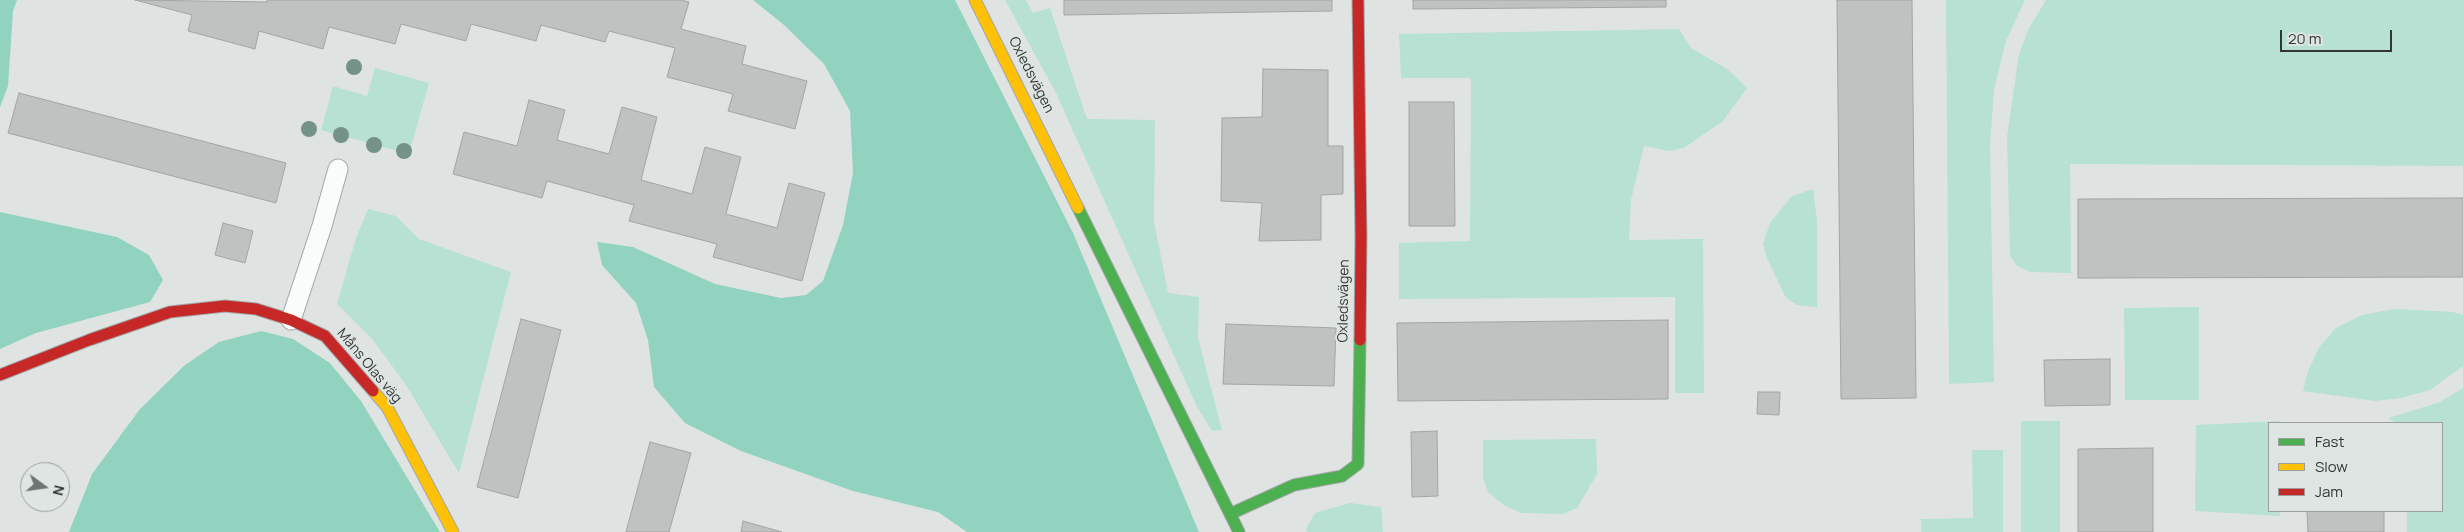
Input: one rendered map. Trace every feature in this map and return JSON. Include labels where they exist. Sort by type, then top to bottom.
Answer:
[{"type":"street","name":"Oxledsvägen","points":[[976,0],[1239,532]]},
{"type":"street","name":"Oxledsvägen","points":[[1230,514],[1294,485],[1342,476],[1358,464],[1360,227],[1358,0]]},
{"type":"street","name":"Måns Olas väg","points":[[0,374],[88,340],[170,312],[233,307],[256,309],[290,320],[325,336],[387,407],[453,532]]},
{"type":"lane","points":[[290,320],[322,226],[338,169]]},
{"type":"green space","points":[[0,0],[17,0],[13,11],[8,86],[0,107]]},
{"type":"green space","points":[[753,0],[955,0],[1073,233],[1199,532],[967,532],[938,512],[853,491],[741,451],[685,423],[654,387],[648,340],[636,303],[602,265],[597,242],[633,247],[715,284],[781,298],[806,295],[823,281],[843,225],[853,173],[850,111],[824,64],[784,25]]},
{"type":"green space","points":[[1005,0],[1026,0],[1033,13],[1050,8],[1087,119],[1155,120],[1154,221],[1168,293],[1199,297],[1198,338],[1222,430],[1212,431],[1197,407],[1056,93]]},
{"type":"green space","points":[[1946,0],[2025,0],[2006,41],[1994,90],[1990,145],[1994,382],[1949,384]]},
{"type":"green space","points":[[2046,0],[2463,0],[2463,166],[2070,164],[2071,273],[2030,272],[2017,266],[2010,256],[2007,137],[2019,54],[2029,28]]},
{"type":"green space","points":[[1679,29],[1691,48],[1727,69],[1747,88],[1723,121],[1684,148],[1669,151],[1644,146],[1631,200],[1629,240],[1703,239],[1704,393],[1675,393],[1675,297],[1399,299],[1399,243],[1470,241],[1471,78],[1401,78],[1399,34]]},
{"type":"green space","points":[[375,68],[429,83],[409,154],[321,130],[333,86],[367,96]]},
{"type":"green space","points":[[1813,189],[1817,221],[1817,307],[1797,305],[1786,298],[1767,258],[1763,244],[1770,223],[1792,196]]},
{"type":"green space","points":[[368,209],[396,216],[419,239],[511,272],[459,473],[406,385],[373,340],[337,304],[356,238]]},
{"type":"green space","points":[[0,212],[117,237],[149,255],[163,280],[150,302],[36,333],[0,349]]},
{"type":"green space","points":[[2199,307],[2199,400],[2125,400],[2124,308]]},
{"type":"green space","points":[[2393,309],[2453,312],[2463,315],[2463,366],[2430,390],[2401,398],[2375,401],[2303,391],[2308,371],[2320,346],[2336,328],[2362,315]]},
{"type":"green space","points":[[261,331],[293,339],[330,363],[361,401],[440,532],[69,532],[92,474],[140,409],[185,365],[219,342]]},
{"type":"green space","points":[[2463,388],[2463,532],[2407,532],[2407,512],[2443,512],[2443,422],[2394,422],[2389,418],[2440,402]]},
{"type":"green space","points":[[2021,421],[2060,421],[2060,532],[2021,532]]},
{"type":"green space","points":[[2280,421],[2268,422],[2268,512],[2280,512],[2280,516],[2195,511],[2196,425]]},
{"type":"green space","points":[[1596,439],[1597,474],[1577,508],[1563,514],[1522,513],[1505,506],[1488,492],[1483,477],[1483,440]]},
{"type":"green space","points":[[1972,450],[2003,450],[2003,532],[1921,532],[1921,519],[1973,518]]},
{"type":"green space","points":[[1350,503],[1381,507],[1383,532],[1308,532],[1306,529],[1315,513]]},
{"type":"building","points":[[135,0],[267,2],[267,0],[681,0],[689,2],[681,29],[746,46],[742,64],[807,81],[795,129],[728,111],[733,94],[667,77],[675,48],[609,31],[605,42],[541,25],[536,41],[471,24],[466,41],[401,24],[395,44],[329,27],[323,49],[259,31],[255,49],[188,31],[192,15]]},
{"type":"building","points":[[1064,0],[1332,0],[1332,11],[1064,15]]},
{"type":"building","points":[[1413,0],[1666,0],[1666,7],[1413,9]]},
{"type":"building","points":[[1837,0],[1912,0],[1916,398],[1841,399]]},
{"type":"building","points":[[1263,69],[1328,70],[1328,146],[1343,146],[1343,194],[1321,195],[1321,240],[1259,241],[1262,203],[1221,201],[1222,118],[1262,117]]},
{"type":"building","points":[[19,93],[286,163],[276,203],[8,133]]},
{"type":"building","points":[[529,100],[565,110],[557,140],[609,154],[622,107],[657,117],[641,180],[692,194],[705,147],[741,157],[726,214],[777,228],[789,183],[825,193],[802,281],[713,257],[717,244],[629,221],[634,205],[547,181],[542,198],[453,174],[464,132],[517,146]]},
{"type":"building","points":[[1409,102],[1454,102],[1455,226],[1409,226]]},
{"type":"building","points":[[2463,198],[2463,277],[2078,278],[2078,199]]},
{"type":"building","points":[[223,223],[253,231],[245,263],[215,255]]},
{"type":"building","points":[[521,319],[561,330],[518,498],[477,487]]},
{"type":"building","points":[[1668,320],[1668,399],[1398,401],[1397,323]]},
{"type":"building","points":[[1226,324],[1336,328],[1334,386],[1223,384]]},
{"type":"building","points":[[2110,359],[2110,405],[2045,406],[2044,360]]},
{"type":"building","points":[[1758,392],[1780,392],[1779,415],[1757,414]]},
{"type":"building","points":[[1437,431],[1438,496],[1412,497],[1411,432]]},
{"type":"building","points":[[650,442],[691,453],[669,532],[626,532]]},
{"type":"building","points":[[2153,448],[2153,532],[2078,532],[2078,449]]},
{"type":"building","points":[[2307,512],[2384,512],[2384,532],[2308,532]]},
{"type":"building","points":[[743,521],[782,532],[741,532]]},
{"type":"traffic: fast","points":[[1078,208],[1239,532]]},
{"type":"traffic: fast","points":[[1230,514],[1294,485],[1342,476],[1358,464],[1360,340]]},
{"type":"traffic: slow","points":[[975,0],[1078,208]]},
{"type":"traffic: slow","points":[[373,391],[387,407],[453,532]]},
{"type":"traffic: jam","points":[[1358,0],[1361,237],[1360,340]]},
{"type":"traffic: jam","points":[[0,375],[89,340],[170,312],[225,306],[256,309],[291,320],[325,336],[373,391]]}]
